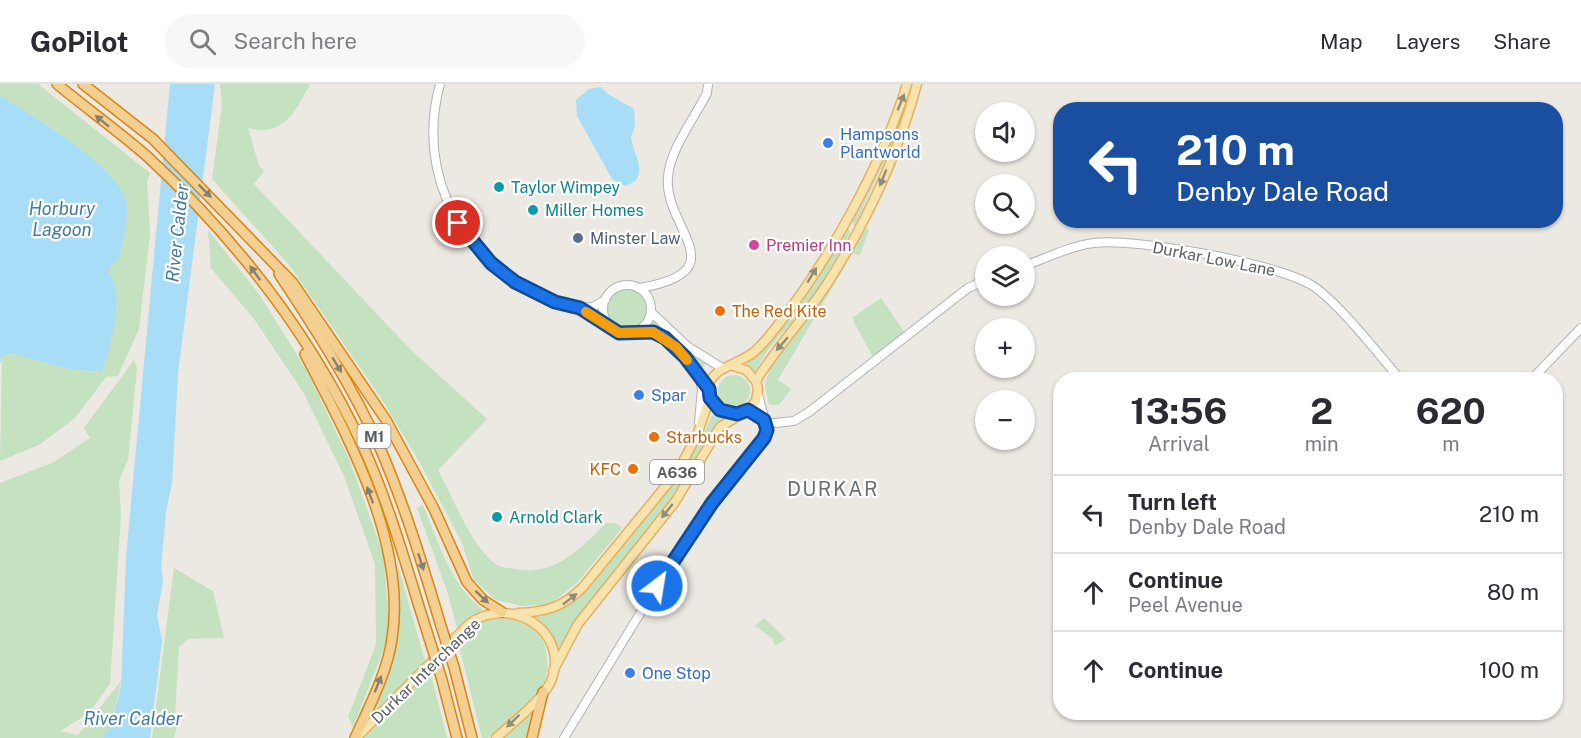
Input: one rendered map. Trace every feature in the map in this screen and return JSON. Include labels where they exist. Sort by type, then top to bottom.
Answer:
[{"type":"highway","name":"M1","points":[[57,84],[148,157],[223,232],[286,316],[330,382],[366,453],[385,500],[429,638],[456,738]]},
{"type":"highway","name":"M1","points":[[83,84],[153,140],[226,212],[271,262],[343,375],[379,447],[400,496],[454,667],[472,738]]},
{"type":"highway","points":[[271,262],[293,283],[386,420],[434,508],[467,582],[483,600],[502,612]]},
{"type":"highway","points":[[286,316],[342,428],[369,491],[389,552],[394,585],[392,640],[383,673],[356,738]]},
{"type":"highway","points":[[532,738],[543,693]]},
{"type":"main road","points":[[733,366],[746,370],[756,381],[758,395],[748,410],[737,414],[720,410],[709,393],[713,377],[722,368],[733,366],[754,351],[777,326],[813,274],[858,198],[907,84]]},
{"type":"main road","points":[[756,381],[770,357],[794,331],[827,284],[878,192],[909,115],[917,84]]},
{"type":"main road","name":"A636","points":[[515,614],[543,612],[556,608],[569,602],[583,587],[678,471],[697,435],[709,393]]},
{"type":"main road","name":"A636","points":[[553,671],[578,624],[675,502],[720,428],[737,414]]},
{"type":"main road","name":"Durkar Interchange","points":[[356,738],[470,624],[482,616],[502,612],[515,614],[532,621],[542,629],[551,648],[553,671]]},
{"type":"main road","points":[[496,738],[543,693],[550,682],[553,671]]},
{"type":"street","points":[[440,84],[432,122],[434,157],[447,201],[458,223],[480,252],[508,277],[538,295],[580,308],[622,333],[653,332],[665,338],[685,357],[709,393]]},
{"type":"street","points":[[580,308],[593,307],[605,300],[620,286],[640,288],[661,285],[680,275],[690,258],[690,243],[669,199],[668,174],[675,153],[702,103],[708,84]]},
{"type":"street","name":"Durkar Low Lane","points":[[1035,262],[1078,246],[1106,242],[1189,252],[1292,275],[1314,287],[1394,372]]},
{"type":"street","points":[[650,301],[661,285]]},
{"type":"street","points":[[748,410],[765,422],[794,421],[809,412],[975,285]]},
{"type":"street","points":[[639,331],[647,324],[652,313],[650,301],[640,288]]},
{"type":"street","points":[[605,300],[603,311],[607,322]]},
{"type":"street","points":[[652,313],[687,346],[722,368]]},
{"type":"street","points":[[1539,372],[1581,328]]},
{"type":"street","points":[[697,435],[702,389],[698,376]]},
{"type":"street","points":[[564,738],[675,556],[764,438],[765,422],[758,395]]},
{"type":"green space","points":[[0,84],[38,84],[150,173],[147,182],[150,234],[139,329],[118,376],[106,377],[75,418],[39,445],[0,461],[2,356],[10,353],[68,369],[102,372],[112,335],[116,308],[114,283],[109,273],[112,264],[120,257],[127,208],[119,188],[107,173],[72,143],[0,96]]},
{"type":"green space","points":[[220,84],[310,84],[287,120],[271,129],[248,128],[259,166],[264,171],[254,184],[410,349],[487,419],[438,470],[463,521],[488,557],[503,567],[542,569],[565,559],[606,523],[616,523],[622,528],[577,583],[550,604],[523,606],[496,600],[474,580],[462,543],[420,463],[381,398],[290,266],[212,179],[222,105]]},
{"type":"green space","points":[[911,84],[914,84],[899,130],[854,227],[852,217],[889,140]]},
{"type":"green space","points":[[847,224],[850,233],[824,279],[807,305],[765,354],[756,373],[747,363],[763,349]]},
{"type":"green space","points":[[866,229],[869,230],[860,255],[852,254],[778,380],[791,389],[779,405],[769,405],[765,385],[770,368],[825,291],[857,236],[861,237]]},
{"type":"green space","points":[[208,230],[259,294],[307,371],[349,459],[384,556],[389,624],[385,646],[353,727],[348,717],[376,644],[375,564],[344,476],[303,392],[254,319],[211,268]]},
{"type":"green space","points":[[627,289],[641,295],[647,309],[641,323],[627,329],[613,323],[607,309],[613,295]]},
{"type":"green space","points":[[881,298],[907,336],[875,361],[852,318]]},
{"type":"green space","points":[[654,320],[706,363],[702,368],[680,345],[651,327]]},
{"type":"green space","points":[[134,360],[137,368],[128,460],[119,480],[121,514],[110,684],[88,714],[60,731],[78,735],[121,681],[112,723],[103,738],[0,738],[0,483],[54,462],[90,438],[84,428]]},
{"type":"green space","points":[[734,375],[746,379],[750,391],[746,403],[734,407],[722,403],[718,391],[722,379]]},
{"type":"green space","points":[[714,412],[724,418],[702,446],[672,498],[597,593],[557,653],[547,632],[531,617],[561,610],[586,590],[639,527],[672,483],[702,437]]},
{"type":"green space","points":[[423,505],[454,577],[473,601],[485,611],[467,619],[457,628],[447,591],[417,508]]},
{"type":"green space","points":[[397,562],[425,661],[370,716],[369,709],[386,671],[396,638],[399,604]]},
{"type":"green space","points":[[174,568],[213,591],[224,638],[188,639],[179,647],[175,714],[178,723],[174,738],[152,738]]},
{"type":"green space","points":[[494,618],[513,620],[530,627],[542,640],[547,658],[547,669],[544,683],[531,700],[488,738],[482,738],[458,642],[480,622]]},
{"type":"green space","points":[[764,618],[786,639],[775,646],[772,638],[755,626]]},
{"type":"green space","points":[[430,671],[447,738],[364,738]]},
{"type":"green space","points":[[536,707],[528,738],[503,738]]},
{"type":"water","name":"River Calder","points":[[170,84],[215,84],[178,373],[172,484],[166,511],[161,568],[163,581],[157,615],[162,641],[150,738],[103,738],[112,723],[121,686],[126,557]]},
{"type":"water","points":[[601,87],[608,94],[634,109],[635,125],[631,137],[639,172],[638,178],[625,186],[612,179],[577,116],[576,100],[589,89]]},
{"type":"water","name":"Horbury Lagoon","points":[[0,96],[52,128],[91,158],[120,188],[126,202],[126,222],[120,258],[112,264],[109,273],[114,284],[116,309],[115,322],[102,372],[68,369],[10,353],[2,356],[0,365]]},
{"type":"slow traffic","points":[[586,312],[607,322],[619,333],[653,332],[676,347],[687,360]]},
{"type":"place","name":"Hampsons Plantworld","points":[[828,143]]},
{"type":"place","name":"Taylor Wimpey","points":[[499,187]]},
{"type":"place","name":"Miller Homes","points":[[533,210]]},
{"type":"place","name":"Minster Law","points":[[578,238]]},
{"type":"place","name":"Premier Inn","points":[[754,245]]},
{"type":"place","name":"The Red Kite","points":[[720,311]]},
{"type":"place","name":"Spar","points":[[639,395]]},
{"type":"place","name":"Starbucks","points":[[654,437]]},
{"type":"place","name":"KFC","points":[[633,469]]},
{"type":"place","name":"Arnold Clark","points":[[497,517]]},
{"type":"place","name":"One Stop","points":[[630,673]]},
{"type":"district","name":"DURKAR","points":[[833,489]]},
{"type":"route","points":[[458,223],[480,252],[515,282],[555,302],[580,308],[607,322],[619,333],[653,332],[665,338],[685,357],[709,389],[710,398],[720,410],[737,414],[748,410],[764,420],[767,430],[764,438],[712,503],[657,586]]}]
